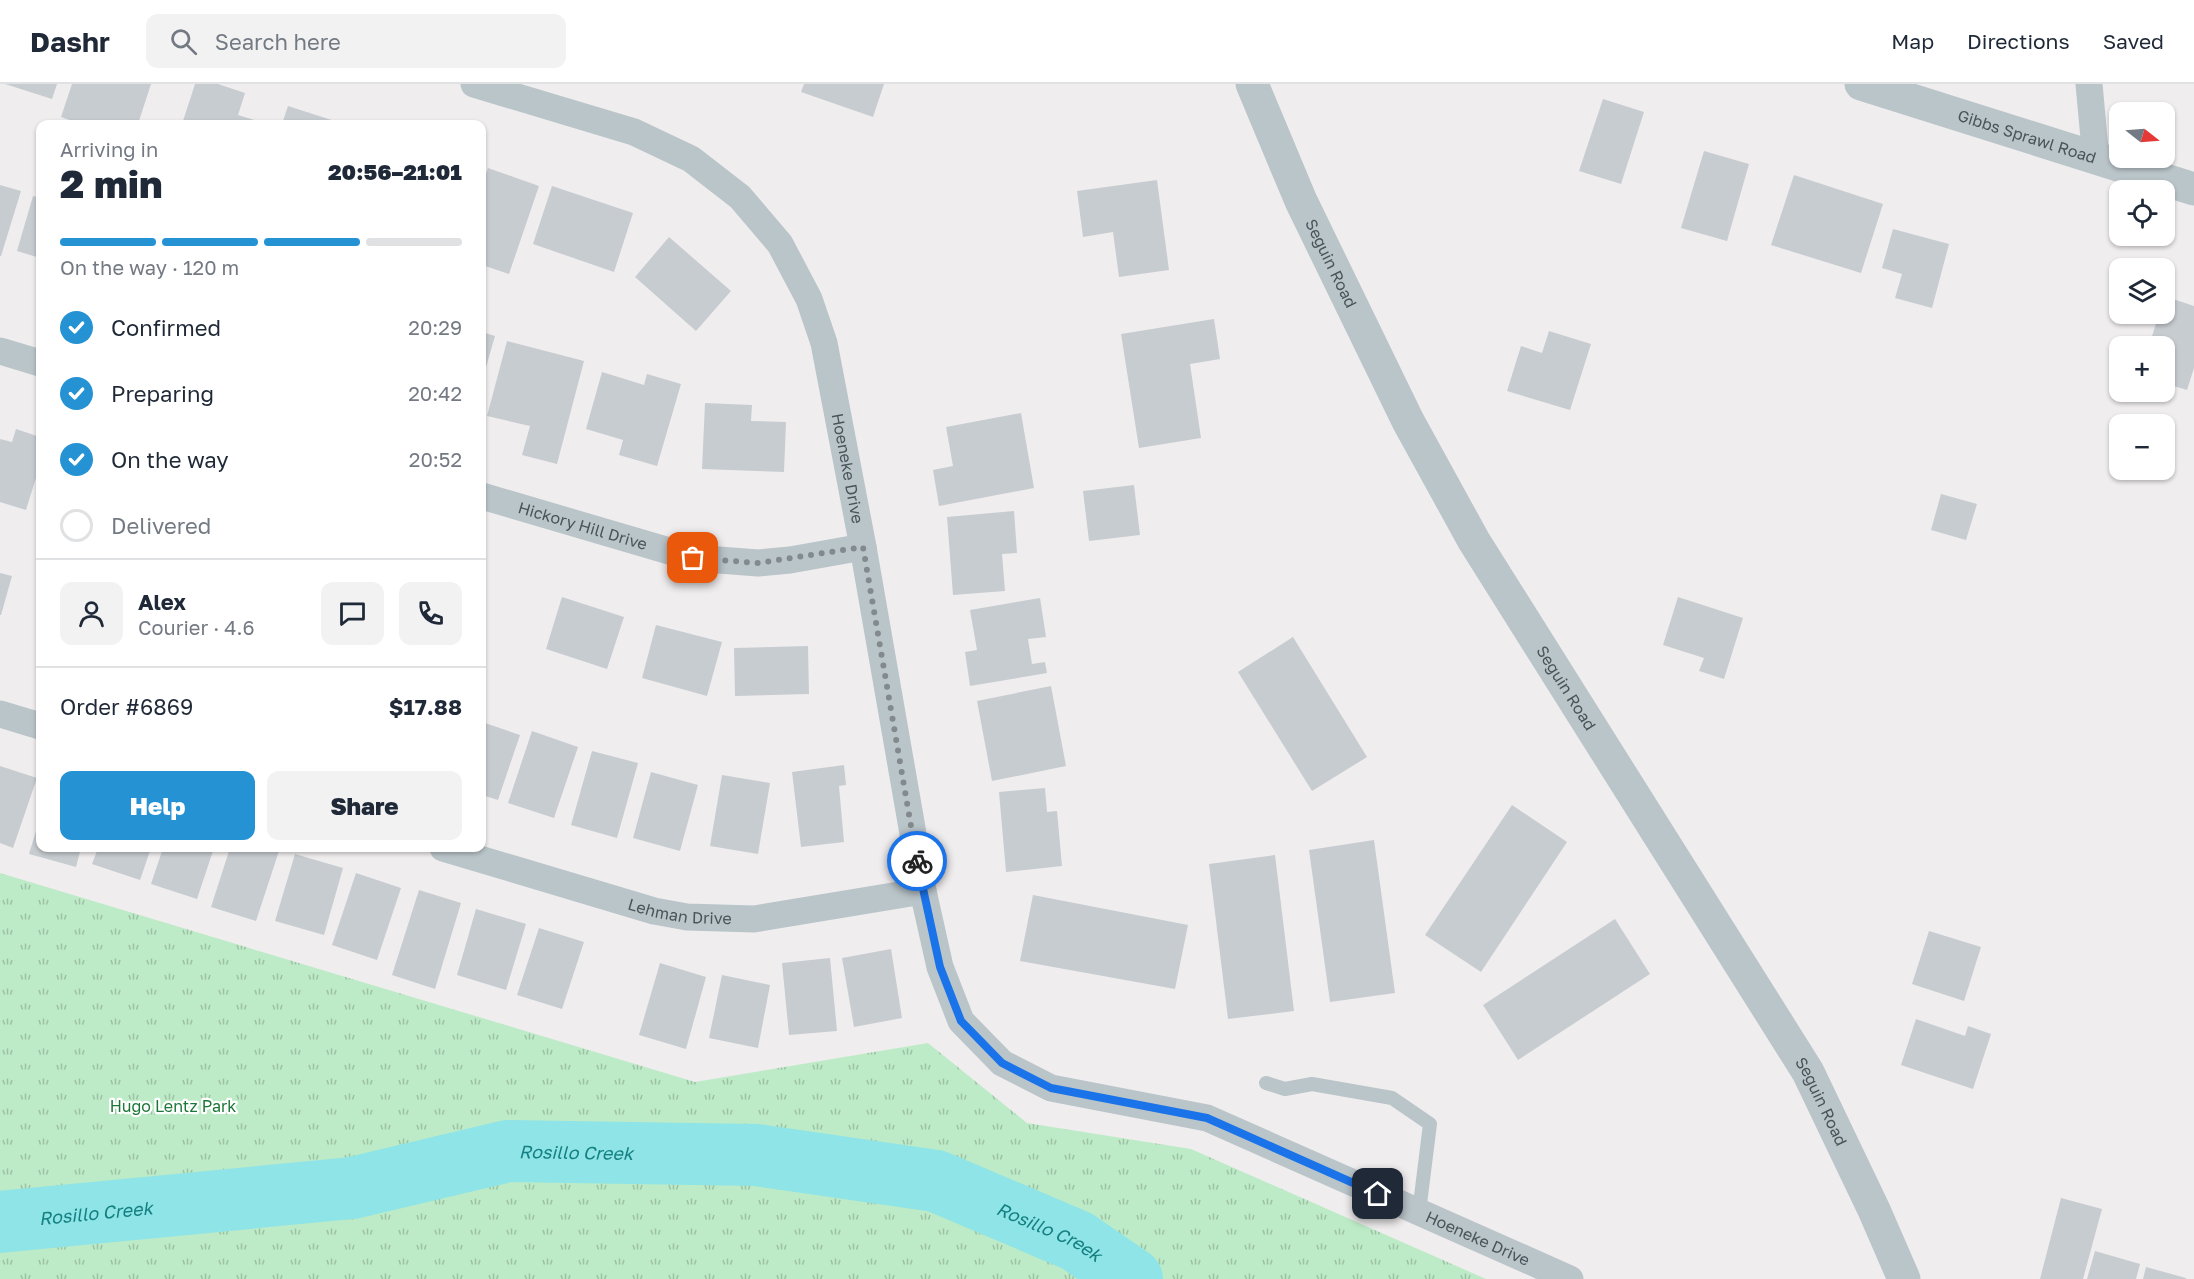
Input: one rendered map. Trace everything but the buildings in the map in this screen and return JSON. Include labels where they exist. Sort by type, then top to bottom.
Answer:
[{"type":"street","name":"Hoeneke Drive","points":[[474,84],[634,132],[691,159],[740,197],[780,244],[809,299],[824,344],[863,547],[922,891],[940,967],[961,1021],[1002,1063],[1051,1088],[1207,1118],[1570,1279]]},
{"type":"street","name":"Seguin Road","points":[[1252,84],[1301,201],[1408,421],[1474,541],[1808,1072],[1874,1210],[1904,1279]]},
{"type":"street","name":"Gibbs Sprawl Road","points":[[1861,84],[2096,160],[2194,189]]},
{"type":"street","points":[[2089,84],[2096,160]]},
{"type":"street","points":[[0,351],[36,362]]},
{"type":"street","name":"Hickory Hill Drive","points":[[486,497],[693,558],[758,563],[863,547]]},
{"type":"street","points":[[0,714],[36,725]]},
{"type":"street","name":"Lehman Drive","points":[[456,852],[654,911],[687,917],[754,919],[922,891]]},
{"type":"lane","points":[[1266,1083],[1286,1089],[1312,1084],[1392,1098],[1430,1124],[1419,1212]]},
{"type":"green space","name":"Hugo Lentz Park","points":[[0,873],[695,1082],[928,1043],[1027,1123],[1191,1149],[1486,1279],[0,1279]]},
{"type":"waterway","name":"Rosillo Creek","points":[[0,1222],[352,1188],[508,1151],[756,1155],[936,1181],[1077,1241],[1132,1279]]},
{"type":"way so far","points":[[693,558],[758,563],[790,560],[863,547],[917,861]]},
{"type":"route","points":[[917,861],[940,967],[961,1021],[1002,1063],[1051,1088],[1207,1118],[1378,1194]]}]
